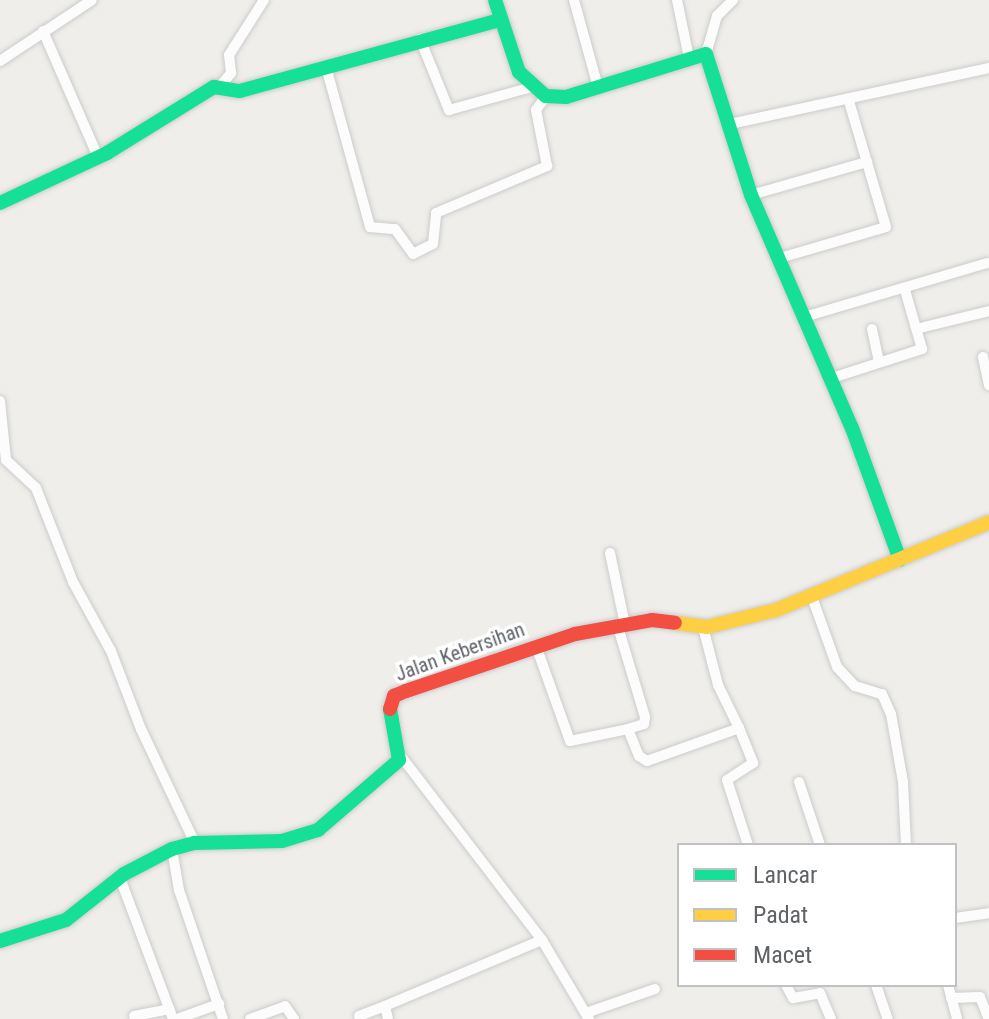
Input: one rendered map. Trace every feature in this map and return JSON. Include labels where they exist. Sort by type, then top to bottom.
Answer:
[{"type":"street","points":[[0,61],[92,0]]},
{"type":"street","points":[[0,203],[98,157],[173,108],[221,85],[231,73],[229,55],[264,0]]},
{"type":"street","points":[[495,0],[499,20],[519,72],[532,87],[546,96],[566,97],[706,54]]},
{"type":"street","points":[[574,0],[598,87]]},
{"type":"street","points":[[677,0],[689,58]]},
{"type":"street","points":[[733,0],[717,16],[706,54],[751,195],[780,258],[900,560]]},
{"type":"street","points":[[221,85],[240,91],[420,39],[499,20]]},
{"type":"street","points":[[43,31],[98,157]]},
{"type":"street","points":[[420,39],[442,103],[449,110],[532,87]]},
{"type":"street","points":[[326,67],[370,227],[395,229],[413,254],[433,244],[436,213],[547,166],[536,110],[546,96]]},
{"type":"street","points":[[730,124],[989,68]]},
{"type":"street","points":[[780,258],[886,227],[848,98]]},
{"type":"street","points":[[751,195],[867,162]]},
{"type":"street","points":[[804,317],[905,290],[987,263]]},
{"type":"street","points":[[829,379],[922,349],[920,328],[905,290]]},
{"type":"street","points":[[920,328],[989,311]]},
{"type":"street","points":[[872,329],[879,361]]},
{"type":"street","points":[[983,357],[989,385]]},
{"type":"street","points":[[0,401],[6,460],[36,488],[73,582],[111,651],[141,729],[195,843]]},
{"type":"street","name":"Jalan Kebersihan","points":[[400,755],[389,710],[394,696],[536,646],[652,620],[703,627],[812,597],[989,522]]},
{"type":"street","points":[[536,646],[570,741],[628,729],[646,721],[621,626],[610,553]]},
{"type":"street","points":[[812,597],[837,667],[855,686],[882,694],[891,714],[903,782],[906,843]]},
{"type":"street","points":[[703,627],[718,685],[753,763],[727,780],[747,843]]},
{"type":"street","points":[[628,729],[639,756],[647,761],[739,728]]},
{"type":"street","points":[[0,941],[66,920],[120,878],[172,849],[195,843],[304,837],[400,755],[542,940],[587,1016],[655,989]]},
{"type":"street","points":[[799,782],[819,843]]},
{"type":"street","points":[[172,849],[179,890],[223,1019]]},
{"type":"street","points":[[120,878],[173,1016]]},
{"type":"street","points":[[957,918],[989,913]]},
{"type":"street","points":[[357,1018],[542,940]]},
{"type":"street","points":[[787,987],[793,998],[820,993],[831,1019]]},
{"type":"street","points":[[877,987],[888,1019]]},
{"type":"street","points":[[948,987],[957,1019]]},
{"type":"street","points":[[951,998],[980,997],[989,1019]]},
{"type":"street","points":[[134,1016],[173,1016],[219,1004]]},
{"type":"street","points":[[250,1019],[285,1006],[294,1019]]},
{"type":"street","points":[[385,1006],[388,1019]]},
{"type":"traffic: fast","points":[[495,0],[519,72],[546,96],[566,97],[706,54],[751,195],[852,428],[900,560]]},
{"type":"traffic: fast","points":[[0,203],[107,153],[214,87],[240,91],[499,20]]},
{"type":"traffic: fast","points":[[0,941],[66,920],[124,874],[172,849],[195,843],[282,841],[318,830],[399,760],[390,709]]},
{"type":"traffic: slow","points":[[675,623],[707,627],[776,610],[989,522]]},
{"type":"traffic: jam","points":[[390,709],[394,696],[406,691],[575,634],[652,620],[675,623]]}]
